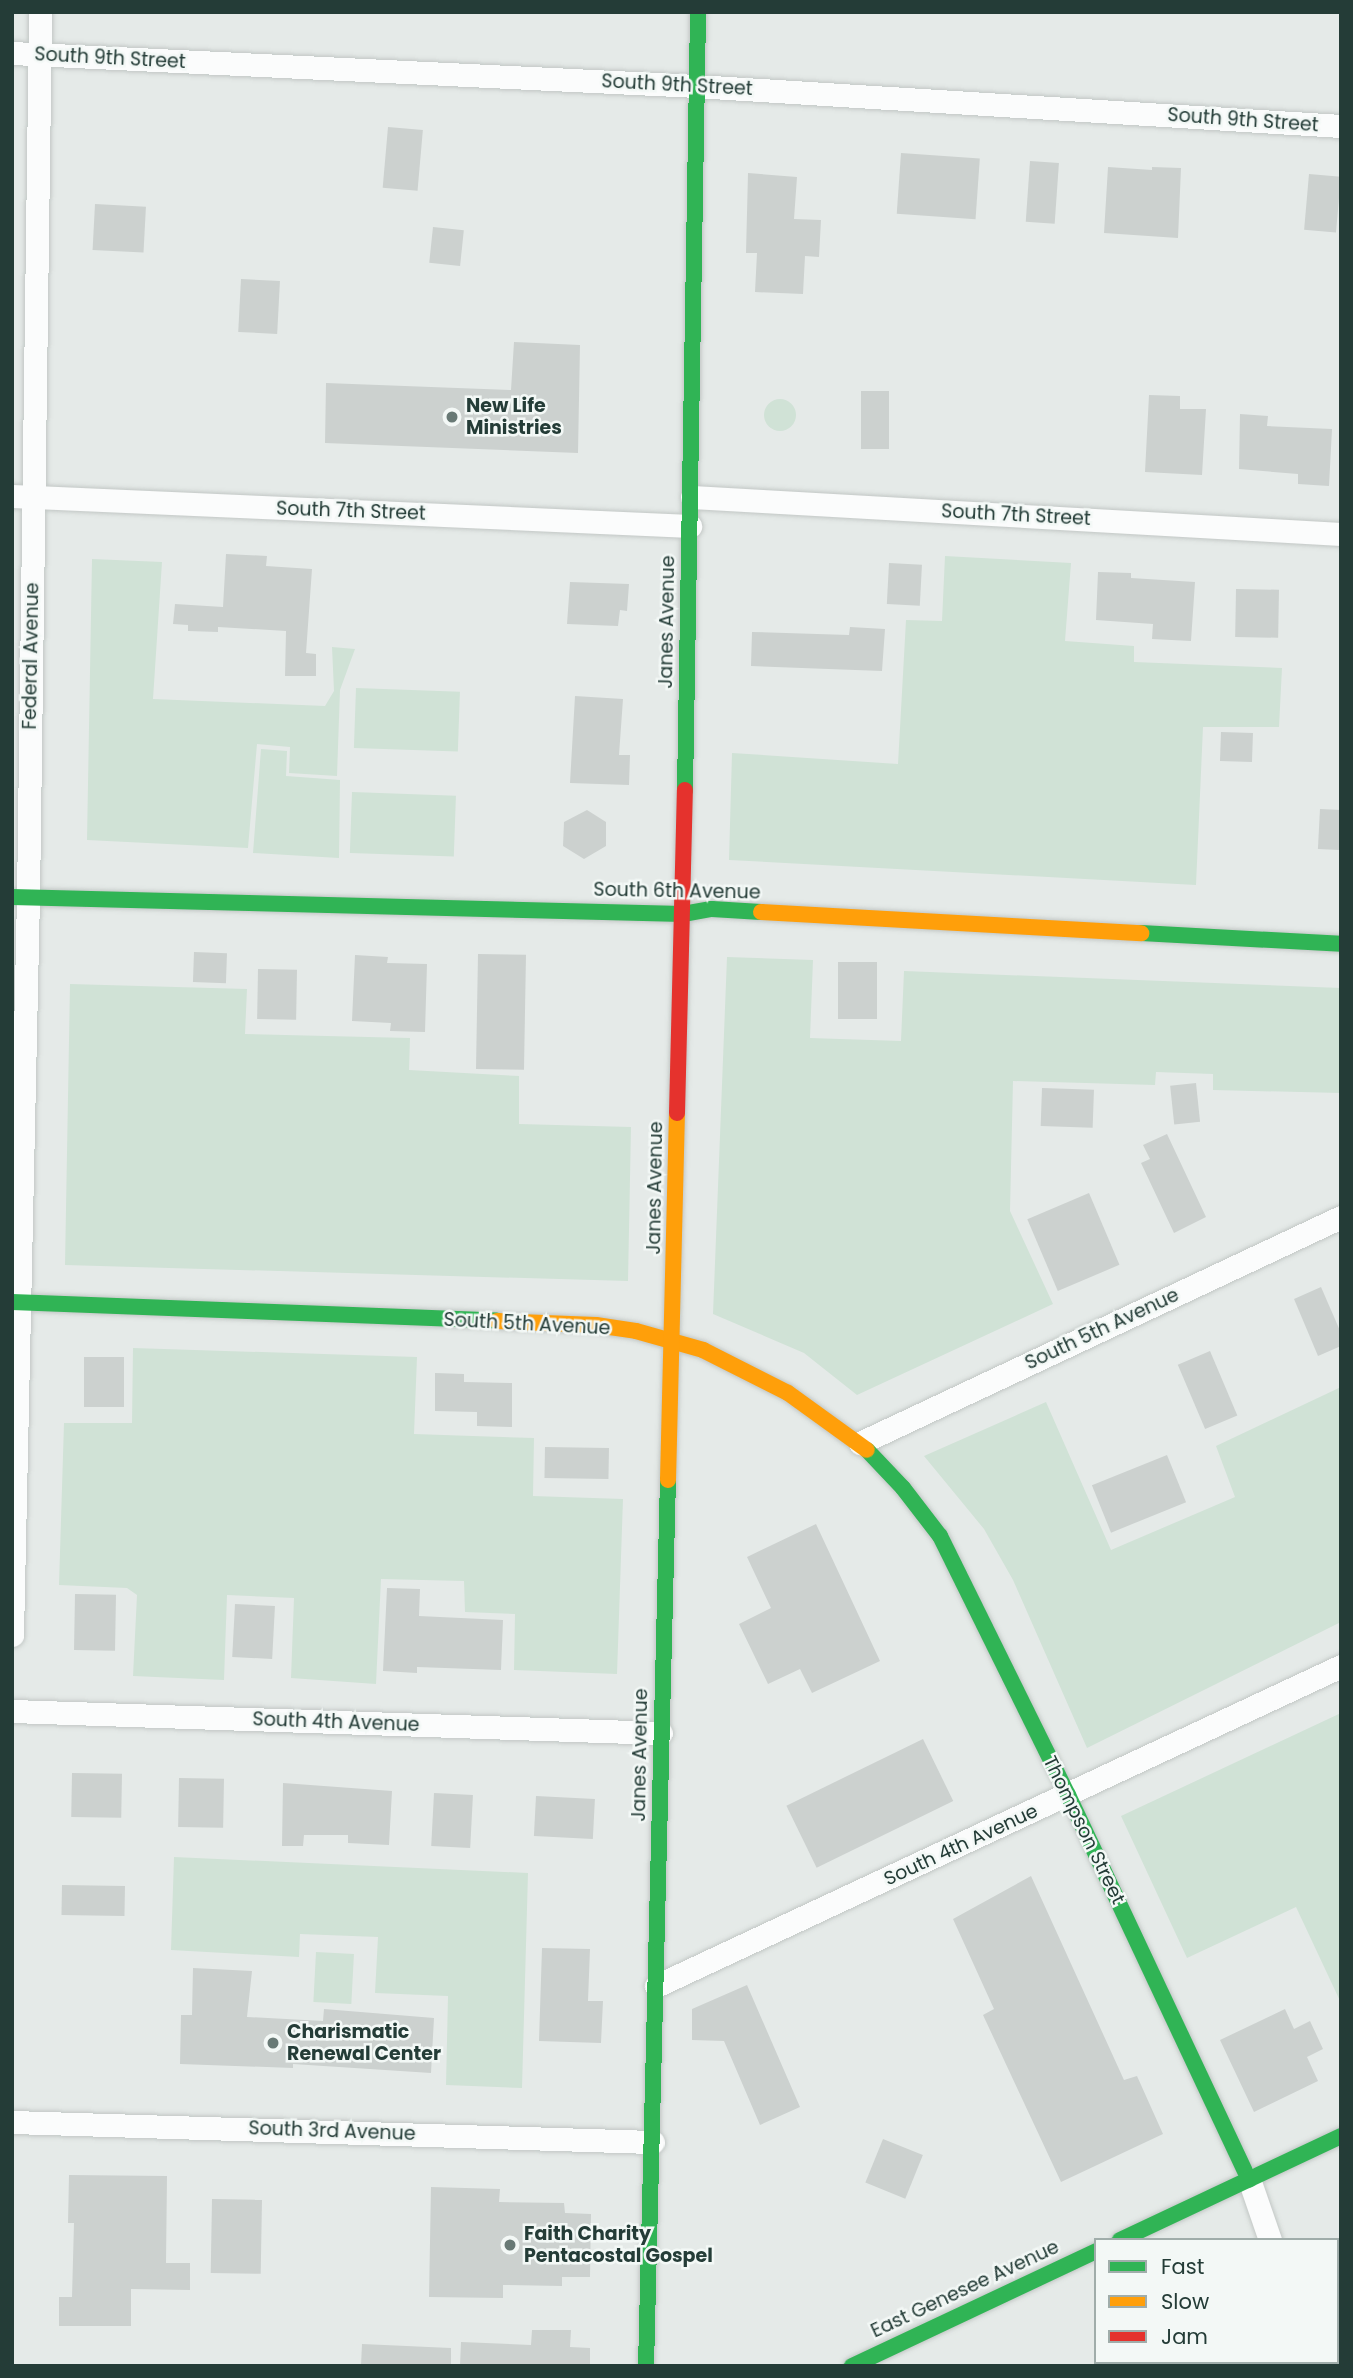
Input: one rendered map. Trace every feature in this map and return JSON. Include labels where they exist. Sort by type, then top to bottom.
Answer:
[{"type":"street","name":"Federal Avenue","points":[[12,1635],[22,496],[40,12]]},
{"type":"street","name":"Janes Avenue","points":[[646,2366],[683,914],[698,12]]},
{"type":"street","name":"South 9th Street","points":[[12,53],[696,86],[1341,126]]},
{"type":"street","name":"South 7th Street","points":[[22,496],[690,526]]},
{"type":"street","name":"South 7th Street","points":[[692,497],[1341,534]]},
{"type":"street","name":"South 6th Avenue","points":[[20,897],[683,914],[712,909],[1341,944]]},
{"type":"street","name":"South 5th Avenue","points":[[16,1302],[596,1325],[703,1350],[788,1393],[860,1443],[1341,1217]]},
{"type":"street","name":"Thompson Street","points":[[860,1443],[903,1488],[940,1536],[1068,1795],[1249,2179],[1269,2238]]},
{"type":"street","name":"South 4th Avenue","points":[[656,1986],[1341,1666]]},
{"type":"street","name":"South 4th Avenue","points":[[12,1711],[661,1733]]},
{"type":"street","name":"South 3rd Avenue","points":[[12,2122],[653,2142]]},
{"type":"street","points":[[1124,2238],[1341,2136]]},
{"type":"street","name":"East Genesee Avenue","points":[[852,2366],[1094,2252]]},
{"type":"green space","points":[[780,399],[792,403],[796,415],[792,427],[780,431],[768,427],[764,415],[768,403]]},
{"type":"green space","points":[[945,556],[1071,563],[1065,641],[1134,646],[1134,662],[1282,668],[1279,727],[1203,727],[1196,885],[729,860],[732,753],[898,764],[906,620],[942,621]]},
{"type":"green space","points":[[92,559],[162,562],[153,699],[325,706],[334,691],[332,647],[355,649],[340,690],[337,776],[289,773],[290,747],[257,744],[248,848],[87,840]]},
{"type":"green space","points":[[356,688],[460,692],[458,752],[354,748]]},
{"type":"green space","points":[[261,749],[287,751],[286,776],[340,780],[339,858],[253,853]]},
{"type":"green space","points":[[352,792],[456,796],[454,857],[350,853]]},
{"type":"green space","points":[[727,957],[813,960],[810,1038],[901,1041],[904,971],[1341,988],[1341,1093],[1213,1090],[1213,1074],[1156,1072],[1155,1085],[1013,1081],[1010,1211],[1053,1304],[857,1395],[804,1353],[713,1314]]},
{"type":"green space","points":[[70,984],[247,989],[245,1034],[410,1038],[409,1070],[519,1076],[519,1124],[631,1127],[628,1281],[65,1265]]},
{"type":"green space","points":[[133,1348],[417,1357],[414,1434],[534,1438],[533,1496],[623,1499],[617,1674],[514,1670],[515,1614],[465,1612],[464,1581],[381,1579],[376,1684],[291,1678],[294,1598],[227,1595],[224,1680],[133,1676],[137,1595],[127,1588],[59,1585],[64,1423],[132,1423]]},
{"type":"green space","points":[[1341,1387],[1341,1622],[1087,1748],[1013,1580],[984,1529],[924,1456],[1046,1402],[1111,1550],[1235,1497],[1216,1446]]},
{"type":"green space","points":[[1341,1713],[1341,2003],[1296,1907],[1187,1958],[1121,1816]]},
{"type":"green space","points":[[174,1857],[528,1873],[522,2088],[446,2085],[448,1996],[375,1993],[378,1937],[300,1934],[299,1957],[171,1950]]},
{"type":"green space","points":[[316,1952],[354,1954],[351,2004],[313,2002]]},
{"type":"building","points":[[388,127],[423,130],[418,191],[383,188]]},
{"type":"building","points":[[901,153],[980,159],[976,219],[897,214]]},
{"type":"building","points":[[1030,161],[1059,163],[1055,224],[1026,222]]},
{"type":"building","points":[[1108,167],[1152,170],[1152,167],[1181,168],[1178,238],[1104,233]]},
{"type":"building","points":[[748,173],[797,177],[794,219],[821,220],[819,257],[805,256],[803,294],[755,292],[757,253],[746,253]]},
{"type":"building","points":[[1309,174],[1341,177],[1336,233],[1304,230]]},
{"type":"building","points":[[95,204],[146,207],[144,253],[93,250]]},
{"type":"building","points":[[433,227],[464,230],[460,266],[429,263]]},
{"type":"building","points":[[241,279],[280,281],[277,334],[238,332]]},
{"type":"building","name":"New Life Ministries","points":[[514,342],[580,345],[578,453],[325,443],[326,383],[511,390]]},
{"type":"building","points":[[861,391],[889,391],[889,449],[861,449]]},
{"type":"building","points":[[1149,395],[1180,396],[1180,409],[1206,409],[1202,475],[1145,472]]},
{"type":"building","points":[[1240,414],[1268,416],[1267,426],[1332,429],[1329,486],[1298,484],[1298,474],[1239,469]]},
{"type":"building","points":[[226,554],[267,556],[266,566],[312,569],[306,653],[316,654],[316,676],[285,676],[286,631],[218,627],[218,632],[188,631],[188,625],[173,624],[175,604],[223,607]]},
{"type":"building","points":[[889,563],[922,565],[920,606],[887,604]]},
{"type":"building","points":[[1098,572],[1131,573],[1131,578],[1195,582],[1191,641],[1152,639],[1153,624],[1096,620]]},
{"type":"building","points":[[570,582],[629,584],[627,611],[620,610],[618,626],[567,624]]},
{"type":"building","points":[[1236,589],[1279,590],[1278,638],[1235,637]]},
{"type":"building","points":[[850,627],[885,629],[882,671],[751,666],[752,632],[849,635]]},
{"type":"building","points":[[575,696],[623,699],[619,755],[630,755],[629,785],[570,783]]},
{"type":"building","points":[[1221,732],[1253,733],[1252,762],[1220,761]]},
{"type":"building","points":[[1320,809],[1341,810],[1339,850],[1318,849]]},
{"type":"building","points":[[587,810],[606,822],[606,846],[584,859],[563,846],[564,822]]},
{"type":"building","points":[[194,952],[227,953],[226,983],[193,982]]},
{"type":"building","points":[[478,954],[526,955],[524,1070],[476,1069]]},
{"type":"building","points":[[355,955],[388,957],[387,963],[427,964],[425,1032],[390,1031],[391,1023],[352,1021]]},
{"type":"building","points":[[838,962],[877,962],[877,1019],[838,1019]]},
{"type":"building","points":[[258,969],[297,970],[296,1020],[257,1019]]},
{"type":"building","points":[[1196,1083],[1200,1122],[1174,1125],[1170,1086]]},
{"type":"building","points":[[1042,1088],[1094,1090],[1093,1128],[1041,1126]]},
{"type":"building","points":[[1167,1134],[1206,1217],[1174,1233],[1141,1163],[1150,1159],[1143,1145]]},
{"type":"building","points":[[1089,1193],[1119,1265],[1058,1291],[1027,1219]]},
{"type":"building","points":[[1321,1287],[1341,1333],[1341,1346],[1318,1356],[1294,1299]]},
{"type":"building","points":[[1210,1351],[1237,1415],[1205,1429],[1178,1365]]},
{"type":"building","points":[[84,1357],[124,1357],[124,1407],[84,1407]]},
{"type":"building","points":[[435,1373],[464,1374],[464,1382],[512,1383],[512,1427],[477,1426],[477,1412],[435,1411]]},
{"type":"building","points":[[545,1447],[609,1448],[608,1479],[544,1478]]},
{"type":"building","points":[[1167,1455],[1186,1502],[1111,1533],[1092,1485]]},
{"type":"building","points":[[816,1524],[880,1661],[812,1693],[800,1669],[768,1684],[739,1624],[771,1608],[747,1557]]},
{"type":"building","points":[[387,1588],[420,1589],[419,1616],[503,1620],[501,1670],[417,1667],[417,1673],[383,1671]]},
{"type":"building","points":[[75,1594],[116,1595],[115,1651],[74,1650]]},
{"type":"building","points":[[235,1604],[275,1606],[272,1659],[232,1657]]},
{"type":"building","points":[[923,1739],[953,1801],[817,1868],[786,1806]]},
{"type":"building","points":[[72,1773],[122,1774],[121,1818],[71,1817]]},
{"type":"building","points":[[179,1778],[224,1779],[223,1828],[178,1827]]},
{"type":"building","points":[[283,1783],[392,1791],[389,1845],[348,1843],[348,1835],[304,1835],[303,1846],[282,1846]]},
{"type":"building","points":[[434,1793],[473,1795],[470,1848],[431,1846]]},
{"type":"building","points":[[536,1796],[595,1799],[593,1839],[534,1836]]},
{"type":"building","points":[[1031,1876],[1124,2080],[1137,2076],[1163,2134],[1061,2182],[983,2015],[994,2009],[953,1919]]},
{"type":"building","points":[[62,1885],[125,1886],[124,1916],[61,1915]]},
{"type":"building","points":[[542,1948],[590,1949],[588,2001],[603,2001],[601,2043],[539,2041]]},
{"type":"building","points":[[193,1968],[252,1971],[247,2017],[323,2021],[324,2009],[434,2018],[431,2073],[293,2064],[293,2068],[180,2064],[181,2015],[192,2015]]},
{"type":"building","points":[[747,1985],[800,2107],[760,2125],[724,2041],[692,2040],[692,2009]]},
{"type":"building","points":[[1285,2009],[1294,2029],[1310,2021],[1323,2049],[1307,2057],[1318,2081],[1254,2112],[1220,2040]]},
{"type":"building","points":[[883,2139],[923,2155],[905,2199],[865,2183]]},
{"type":"building","points":[[69,2175],[167,2176],[166,2263],[190,2263],[190,2290],[131,2289],[131,2326],[59,2326],[59,2297],[72,2297],[74,2223],[68,2223]]},
{"type":"building","name":"Faith Charity Pentacostal Gospel","points":[[431,2187],[500,2189],[499,2202],[564,2203],[565,2213],[591,2214],[590,2277],[562,2277],[562,2286],[503,2285],[503,2298],[429,2297]]},
{"type":"building","points":[[212,2199],[262,2200],[261,2274],[211,2273]]},
{"type":"building","points":[[532,2330],[571,2330],[570,2347],[590,2348],[590,2366],[460,2366],[461,2342],[531,2345]]},
{"type":"building","points":[[362,2344],[451,2348],[451,2366],[361,2366]]},
{"type":"traffic: fast","points":[[685,790],[698,12]]},
{"type":"traffic: fast","points":[[12,897],[683,914],[712,909],[761,912]]},
{"type":"traffic: fast","points":[[1141,933],[1341,944]]},
{"type":"traffic: fast","points":[[12,1302],[497,1321]]},
{"type":"traffic: fast","points":[[867,1450],[903,1488],[940,1536],[1068,1795],[1249,2179]]},
{"type":"traffic: fast","points":[[646,2366],[668,1480]]},
{"type":"traffic: fast","points":[[1124,2238],[1341,2136]]},
{"type":"traffic: fast","points":[[852,2366],[1094,2252]]},
{"type":"traffic: slow","points":[[761,912],[1141,933]]},
{"type":"traffic: slow","points":[[668,1480],[677,1113]]},
{"type":"traffic: slow","points":[[497,1321],[596,1325],[636,1331],[703,1350],[788,1393],[867,1450]]},
{"type":"traffic: jam","points":[[677,1113],[685,790]]},
{"type":"place","name":"New Life Ministries","points":[[452,417]]},
{"type":"place","name":"Charismatic Renewal Center","points":[[273,2043]]},
{"type":"place","name":"Faith Charity Pentacostal Gospel","points":[[510,2245]]}]
